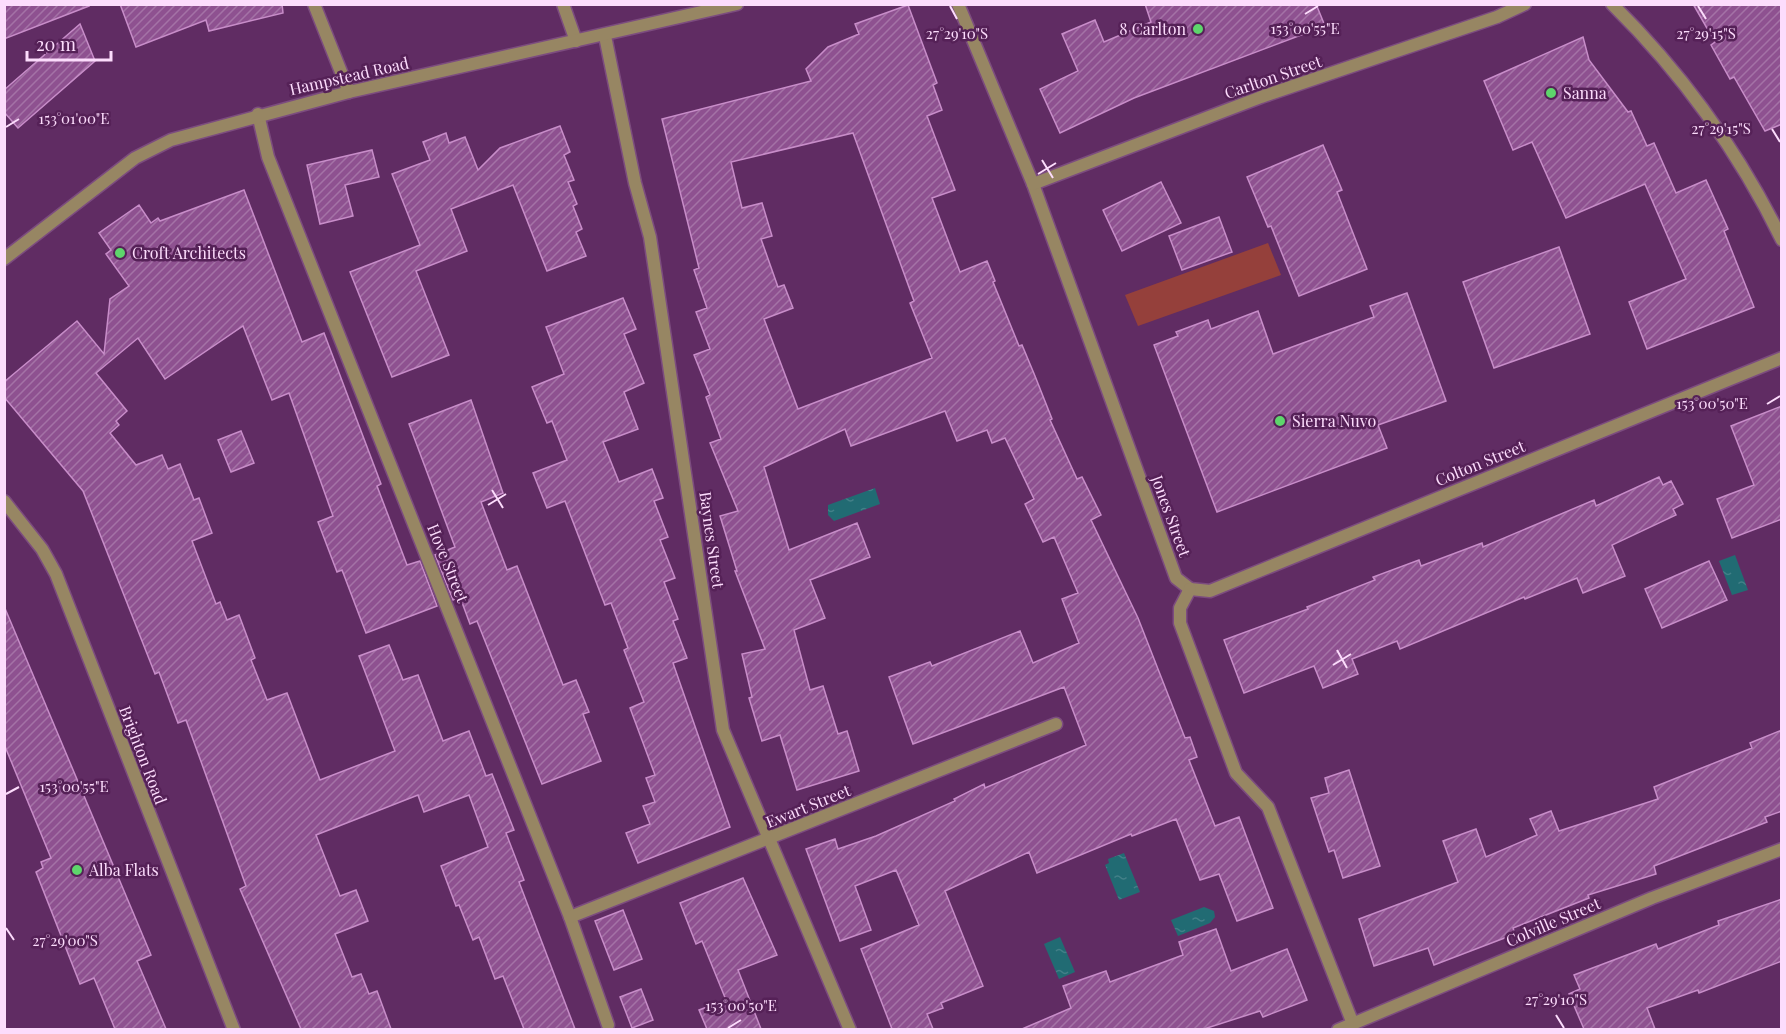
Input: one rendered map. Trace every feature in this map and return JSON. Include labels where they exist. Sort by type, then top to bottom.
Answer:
[{"type":"street","points":[[314,4],[349,92]]},
{"type":"street","points":[[563,4],[576,41]]},
{"type":"street","name":"Hampstead Road","points":[[4,259],[135,158],[171,140],[258,114],[349,92],[605,36],[737,4]]},
{"type":"street","name":"Jones Street","points":[[958,4],[1032,184],[1176,578],[1190,589]]},
{"type":"street","name":"Carlton Street","points":[[1032,184],[1261,97],[1497,17],[1525,4]]},
{"type":"street","points":[[1612,4],[1672,68],[1718,128],[1759,194],[1782,240]]},
{"type":"street","name":"Baynes Street","points":[[605,36],[635,183],[652,246],[722,726],[768,840],[850,1029]]},
{"type":"street","name":"Hove Street","points":[[258,114],[266,150],[570,917],[608,1025]]},
{"type":"street","name":"Colton Street","points":[[1190,589],[1210,591],[1782,358]]},
{"type":"street","name":"Brighton Road","points":[[4,501],[42,549],[56,574],[234,1029]]},
{"type":"street","points":[[1190,589],[1180,608],[1180,623],[1224,741],[1236,773],[1268,807],[1353,1024]]},
{"type":"street","name":"Ewart Street","points":[[570,917],[1056,724]]},
{"type":"street","name":"Colville Street","points":[[1338,1029],[1652,898],[1782,849]]},
{"type":"shaded area","points":[[1268,243],[1281,275],[1138,326],[1125,295]]},
{"type":"water","points":[[875,488],[880,504],[834,521],[828,515],[828,505]]},
{"type":"water","points":[[1735,555],[1748,590],[1732,595],[1719,561]]},
{"type":"water","points":[[1124,853],[1140,892],[1119,900],[1105,865],[1109,863],[1108,859]]},
{"type":"water","points":[[1204,907],[1214,911],[1215,917],[1210,923],[1178,936],[1171,920]]},
{"type":"water","points":[[1060,937],[1075,972],[1059,979],[1044,944]]},
{"type":"building","points":[[4,4],[88,4],[89,6],[4,39]]},
{"type":"building","points":[[120,4],[282,4],[283,13],[209,31],[206,20],[136,47]]},
{"type":"building","points":[[1145,4],[1316,4],[1325,26],[1134,98],[1060,133],[1040,89],[1078,71],[1062,34],[1095,20],[1104,42],[1151,22]]},
{"type":"building","points":[[1693,4],[1782,4],[1782,124],[1765,131],[1734,77],[1730,79],[1711,45],[1715,42]]},
{"type":"building","points":[[908,5],[937,83],[933,85],[942,110],[927,116],[955,190],[932,198],[960,272],[987,261],[1019,346],[1022,345],[1035,376],[1052,419],[1050,420],[1077,479],[1082,477],[1101,515],[1091,520],[1138,618],[1185,738],[1190,737],[1197,757],[1189,760],[1215,826],[1239,817],[1273,908],[1237,921],[1219,874],[1200,880],[1176,819],[1132,836],[1131,834],[1037,873],[1029,852],[945,891],[983,986],[941,1003],[943,1008],[927,1014],[933,1029],[892,1029],[861,949],[919,925],[896,870],[855,886],[871,930],[840,941],[806,849],[835,839],[838,849],[876,836],[955,801],[954,799],[984,784],[985,788],[1086,745],[1064,687],[913,744],[889,677],[930,662],[932,666],[1020,631],[1033,663],[1079,643],[1062,599],[1078,593],[1054,537],[1043,542],[1025,504],[1034,499],[1005,438],[992,443],[987,430],[957,441],[945,411],[851,446],[845,429],[764,467],[789,550],[857,523],[870,557],[810,580],[825,618],[794,630],[810,690],[823,686],[838,734],[847,731],[859,771],[797,790],[780,735],[762,741],[749,698],[752,697],[742,654],[765,649],[735,571],[737,571],[720,516],[738,511],[710,443],[721,439],[706,397],[710,395],[694,355],[710,349],[696,312],[707,308],[694,270],[699,268],[662,119],[811,81],[806,69],[828,47],[859,34],[855,24]],"holes":[[[853,133],[914,301],[910,303],[932,358],[798,409],[764,319],[793,308],[784,285],[778,287],[761,239],[772,236],[762,203],[742,208],[731,162]]]},
{"type":"building","points":[[80,24],[95,61],[18,128],[4,112],[4,90]]},
{"type":"building","points":[[1583,37],[1589,60],[1628,112],[1631,111],[1647,146],[1654,143],[1676,193],[1706,180],[1728,229],[1724,231],[1754,307],[1647,349],[1629,302],[1686,279],[1645,184],[1566,218],[1532,142],[1513,150],[1484,81]]},
{"type":"building","points":[[560,126],[570,152],[564,155],[574,180],[568,182],[577,204],[573,206],[582,229],[576,232],[586,256],[547,271],[513,185],[451,209],[467,251],[416,271],[449,355],[392,377],[350,272],[420,245],[392,174],[430,160],[423,142],[446,133],[449,143],[465,137],[478,170],[500,148]]},
{"type":"building","points":[[1323,145],[1342,190],[1337,192],[1367,269],[1299,296],[1271,226],[1268,227],[1247,177]]},
{"type":"building","points":[[372,150],[379,177],[345,185],[353,216],[320,224],[307,165]]},
{"type":"building","points":[[1161,182],[1181,223],[1122,251],[1103,210]]},
{"type":"building","points":[[244,190],[302,342],[324,333],[381,484],[377,486],[407,565],[420,561],[437,606],[366,633],[342,570],[337,572],[318,522],[333,516],[289,393],[272,400],[243,326],[165,379],[138,338],[96,373],[127,411],[116,421],[119,425],[110,433],[136,465],[162,455],[168,469],[180,464],[194,500],[199,498],[212,533],[192,541],[216,604],[220,602],[227,620],[239,615],[255,658],[251,660],[267,700],[287,693],[320,780],[395,751],[359,656],[389,645],[403,680],[418,675],[443,741],[469,731],[486,776],[492,774],[514,830],[506,833],[524,880],[519,882],[575,1029],[524,1029],[503,976],[495,979],[479,937],[473,940],[459,905],[456,906],[441,866],[488,847],[469,795],[424,812],[418,795],[316,835],[340,896],[356,890],[368,921],[335,934],[352,977],[361,974],[369,994],[377,991],[391,1029],[301,1029],[240,889],[246,886],[186,720],[178,723],[159,672],[155,674],[83,491],[4,397],[4,382],[77,321],[104,354],[110,299],[129,286],[106,254],[111,250],[99,233],[139,205],[151,223],[158,218],[160,221]]},
{"type":"building","points":[[1219,217],[1232,252],[1182,270],[1169,236]]},
{"type":"building","points":[[1559,247],[1590,334],[1494,368],[1463,282]]},
{"type":"building","name":"Sierra Nuvo","points":[[1407,293],[1446,401],[1378,425],[1387,448],[1217,512],[1154,345],[1178,336],[1176,332],[1208,320],[1211,329],[1258,311],[1273,354],[1374,317],[1370,306]]},
{"type":"building","points":[[623,298],[636,329],[624,334],[644,383],[624,392],[638,429],[603,442],[619,482],[652,469],[663,498],[654,501],[668,537],[660,540],[675,578],[664,582],[678,619],[673,621],[687,658],[673,663],[730,827],[638,863],[626,833],[650,824],[643,806],[655,802],[646,778],[655,775],[630,708],[644,702],[624,650],[628,648],[611,603],[605,605],[565,501],[547,508],[533,473],[567,460],[552,421],[547,423],[532,387],[564,374],[546,327]]},
{"type":"building","points":[[471,400],[503,493],[481,502],[507,570],[517,566],[563,685],[576,680],[589,712],[583,714],[601,761],[542,784],[477,621],[470,624],[460,597],[453,600],[435,555],[455,547],[409,424]]},
{"type":"building","points":[[1782,406],[1782,519],[1732,538],[1717,499],[1754,485],[1731,426]]},
{"type":"building","points":[[241,431],[254,463],[231,472],[218,440]]},
{"type":"building","points":[[1659,477],[1663,485],[1671,481],[1683,504],[1673,509],[1676,515],[1612,545],[1625,576],[1583,593],[1577,578],[1525,599],[1524,597],[1400,649],[1397,641],[1352,659],[1358,674],[1323,688],[1314,666],[1244,693],[1224,640],[1308,609],[1307,607],[1375,580],[1373,577],[1419,560],[1421,566],[1482,543],[1483,547],[1594,500],[1596,506]]},
{"type":"building","points":[[1709,561],[1727,600],[1662,628],[1645,589]]},
{"type":"building","points":[[4,606],[151,955],[137,961],[166,1029],[115,1029],[94,978],[80,984],[36,872],[43,868],[41,862],[51,858],[4,744]]},
{"type":"building","points":[[1782,730],[1782,811],[1765,817],[1767,822],[1654,866],[1656,874],[1588,895],[1589,898],[1513,928],[1515,934],[1434,965],[1428,948],[1374,966],[1359,919],[1458,882],[1443,841],[1476,829],[1486,857],[1537,835],[1530,819],[1551,811],[1559,831],[1658,799],[1654,787],[1752,748],[1750,743]]},
{"type":"building","points":[[1349,770],[1380,866],[1343,878],[1334,850],[1329,852],[1311,798],[1329,793],[1325,778]]},
{"type":"building","points":[[743,878],[777,955],[738,970],[761,1029],[707,1029],[699,1010],[726,1000],[702,941],[696,944],[680,903]]},
{"type":"building","points":[[1782,899],[1782,961],[1699,993],[1698,990],[1647,1008],[1655,1029],[1584,1029],[1569,994],[1580,989],[1574,975],[1656,944],[1658,949],[1719,925],[1718,921]]},
{"type":"building","points":[[623,910],[642,959],[614,970],[595,921]]},
{"type":"building","points":[[1216,929],[1231,971],[1287,949],[1307,1000],[1263,1017],[1260,1011],[1204,1029],[1022,1029],[1071,1008],[1063,986],[1106,971],[1110,982],[1183,955],[1179,942]]},
{"type":"building","points":[[641,989],[653,1020],[632,1028],[620,997]]},
{"type":"place","name":"8 Carlton","points":[[1198,29]]},
{"type":"place","name":"Sanna","points":[[1551,93]]},
{"type":"place","name":"Croft Architects","points":[[120,253]]},
{"type":"place","name":"Sierra Nuvo","points":[[1280,421]]},
{"type":"place","name":"Alba Flats","points":[[77,870]]}]
